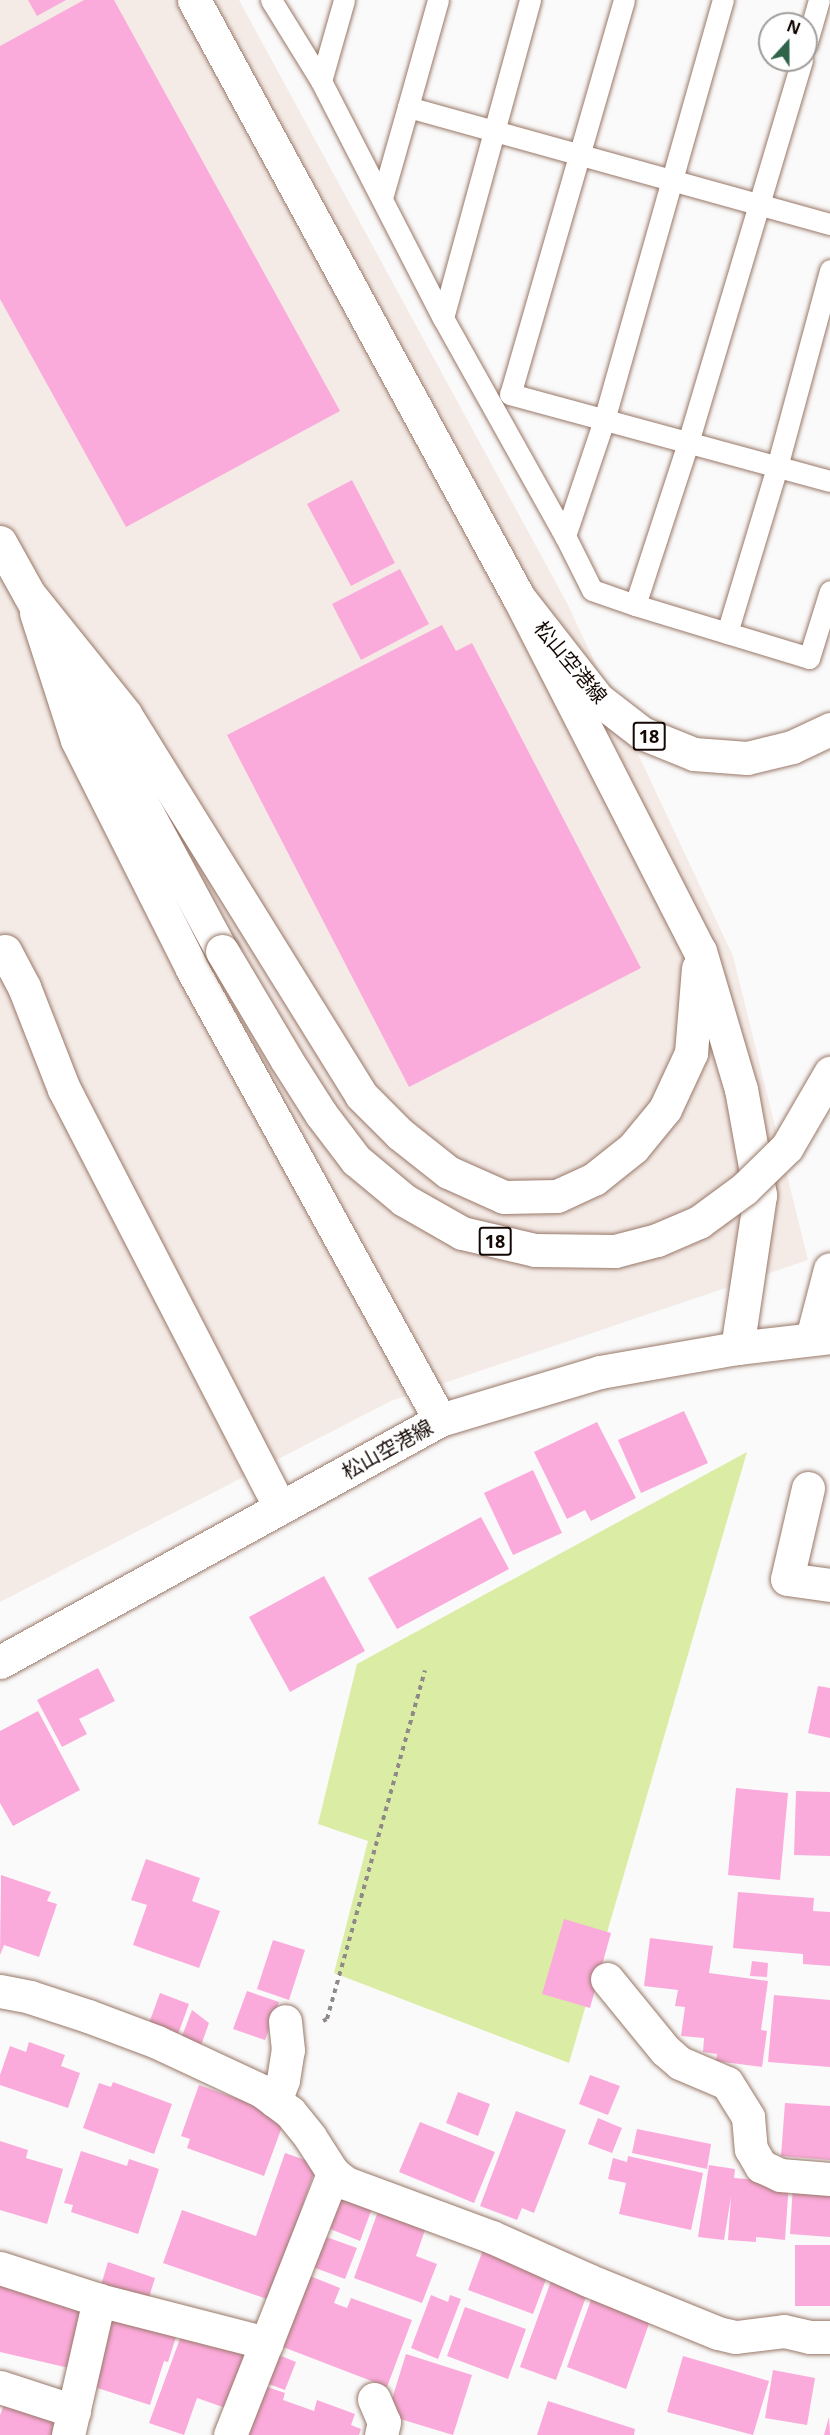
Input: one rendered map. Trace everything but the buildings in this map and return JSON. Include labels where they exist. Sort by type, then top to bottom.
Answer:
[{"type":"street","points":[[194,0],[519,598],[700,951],[741,1089],[760,1195],[737,1348]]},
{"type":"street","points":[[0,542],[29,594],[125,714],[361,1095],[400,1134],[448,1172],[504,1197],[557,1196],[594,1179],[633,1148],[665,1109],[691,1053],[700,951]]},
{"type":"street","points":[[29,594],[82,750],[192,969],[440,1420]]},
{"type":"street","name":"18","points":[[29,594],[222,951],[285,1059],[321,1114],[356,1160],[404,1200],[462,1233],[535,1250],[615,1251],[657,1240],[699,1222],[744,1189],[787,1147],[830,1073]]},
{"type":"street","name":"松山空港線","points":[[519,598],[598,699],[642,733],[694,754],[747,758],[792,747],[830,729]]},
{"type":"street","points":[[5,951],[24,987],[64,1089],[280,1508]]},
{"type":"street","name":"松山空港線","points":[[0,1662],[440,1420],[600,1372],[824,1333],[830,1269]]},
{"type":"street","points":[[808,1488],[787,1579],[830,1585]]},
{"type":"street","points":[[607,1978],[665,2050],[680,2063],[727,2083],[748,2116],[751,2149],[761,2166],[780,2175],[830,2179]]},
{"type":"street","points":[[0,1991],[30,1997],[88,2016],[157,2042],[230,2074],[290,2112],[310,2136],[333,2173],[346,2183],[492,2237],[588,2280],[718,2332],[736,2337],[784,2331],[810,2337],[830,2337]]},
{"type":"street","points":[[275,2101],[286,2060],[285,2028]]},
{"type":"street","points":[[230,2435],[333,2173]]},
{"type":"street","points":[[0,2268],[99,2300],[267,2343]]},
{"type":"street","points":[[0,2387],[71,2423],[99,2300]]},
{"type":"street","points":[[374,2399],[384,2422],[381,2435]]},
{"type":"lane","points":[[271,0],[321,81],[443,318],[565,536],[592,590],[809,658],[830,591]]},
{"type":"lane","points":[[321,81],[344,0]]},
{"type":"lane","points":[[382,198],[438,0]]},
{"type":"lane","points":[[443,318],[530,0]]},
{"type":"lane","points":[[501,422],[581,154],[624,0]]},
{"type":"lane","points":[[565,536],[604,420],[674,180],[723,0]]},
{"type":"lane","points":[[635,605],[688,443],[798,72]]},
{"type":"lane","points":[[408,107],[830,224]]},
{"type":"lane","points":[[727,633],[777,467],[830,270]]},
{"type":"lane","points":[[510,394],[830,481]]},
{"type":"path","points":[[285,2028],[327,2019],[425,1670]]},
{"type":"shaded area","points":[[0,0],[239,0],[567,603],[733,956],[808,1260],[391,1401],[0,1602]]},
{"type":"green space","points":[[747,1452],[569,2063],[334,1973],[368,1841],[318,1824],[357,1664]]}]
